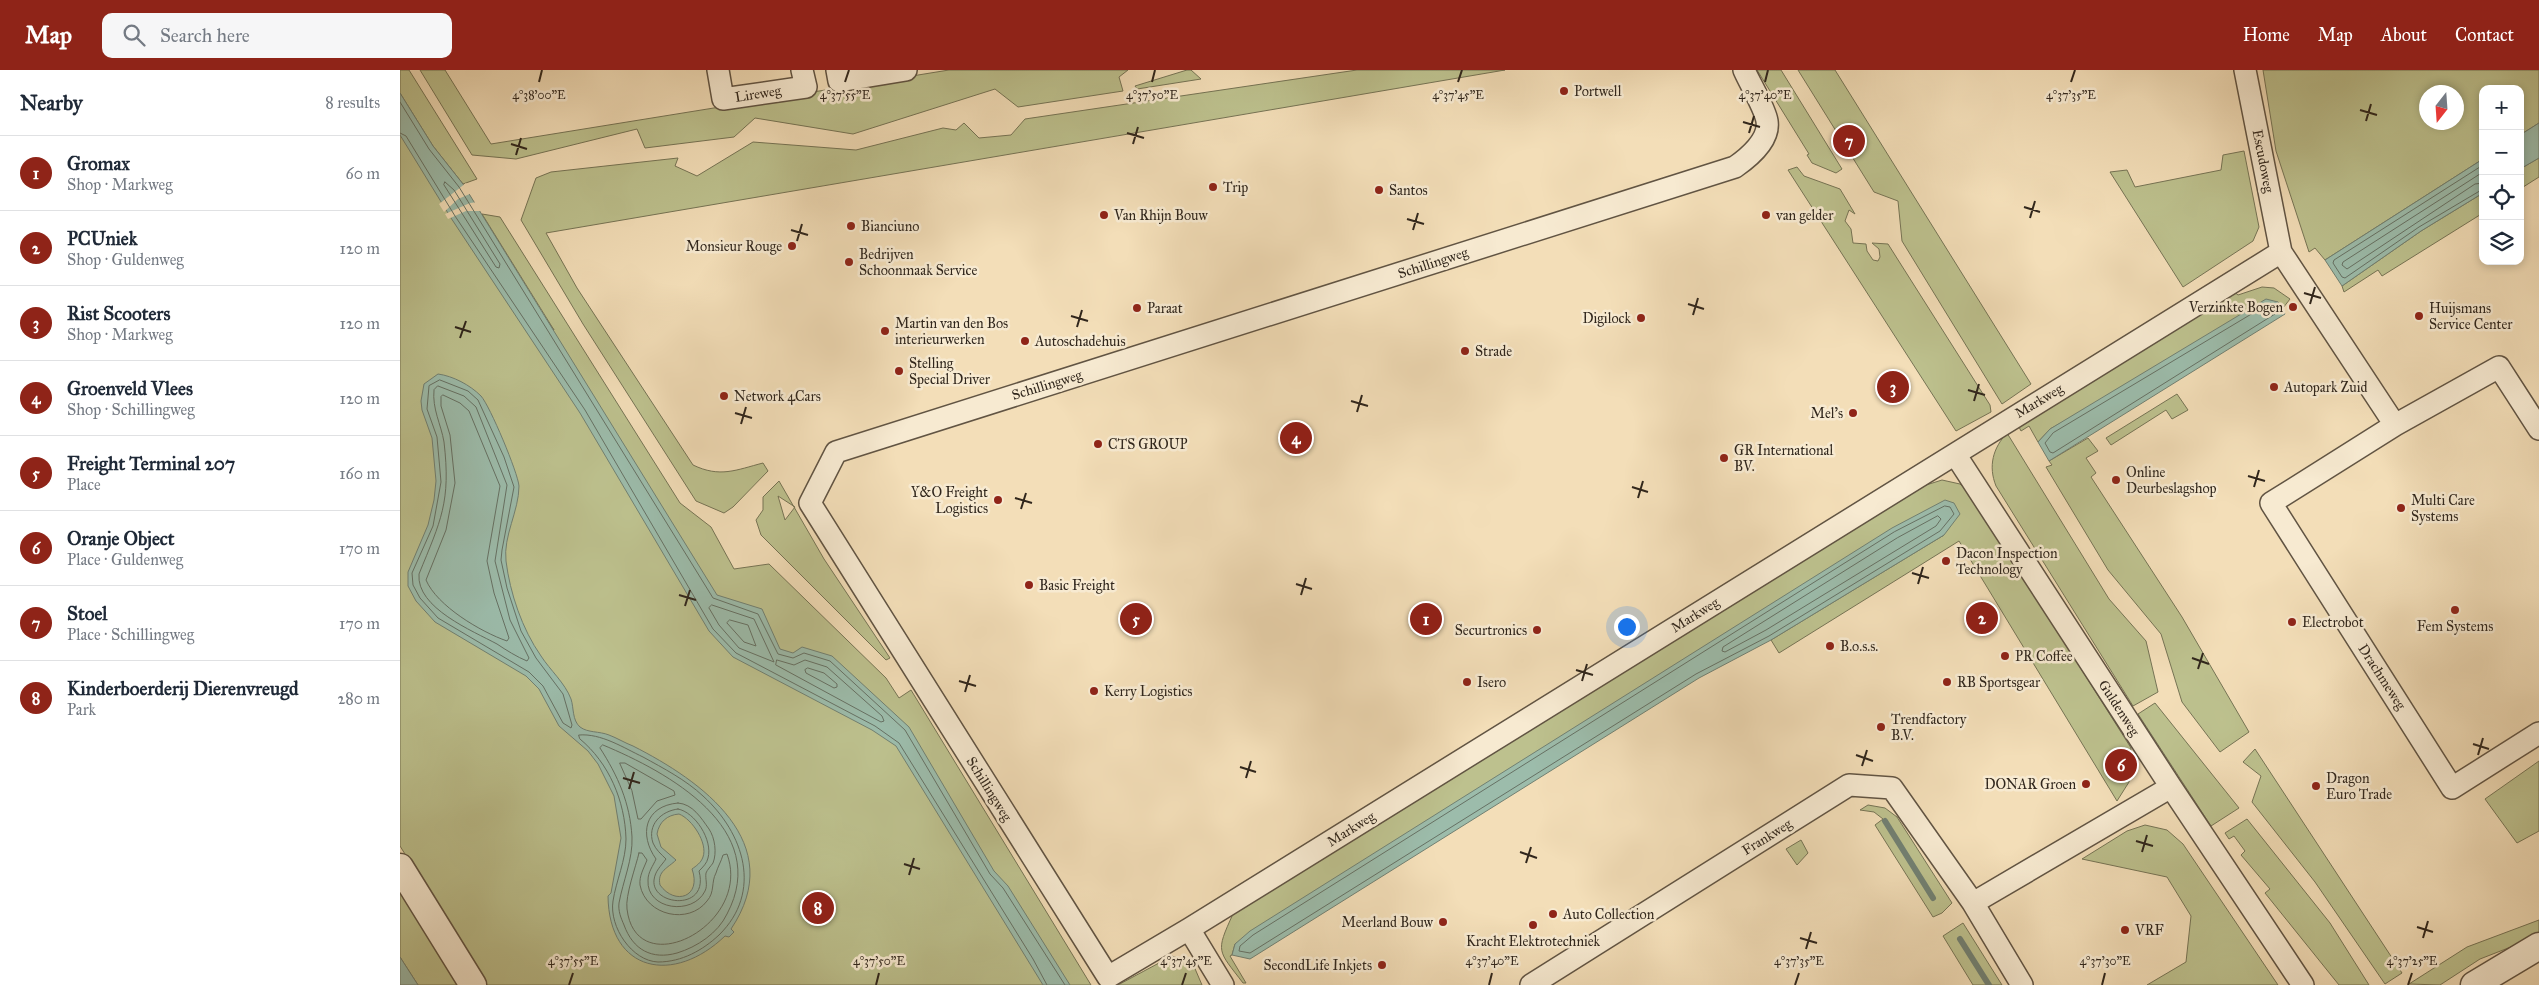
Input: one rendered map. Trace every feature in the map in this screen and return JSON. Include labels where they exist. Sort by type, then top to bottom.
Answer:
[{"type":"street","name":"Lireweg","points":[[718,70],[723,99],[804,78]]},
{"type":"street","points":[[838,75],[906,70]]},
{"type":"street","name":"Schillingweg","points":[[1108,977],[810,503],[836,452],[1735,168],[1749,157],[1762,140],[1767,121],[1744,70]]},
{"type":"street","name":"Escudoweg","points":[[2245,70],[2281,252]]},
{"type":"street","points":[[2281,252],[2395,424]]},
{"type":"street","name":"Markweg","points":[[1108,977],[1189,929],[2281,252]]},
{"type":"street","name":"Drachmeweg","points":[[2539,429],[2499,367],[2395,424],[2271,503],[2452,788],[2539,733]]},
{"type":"street","name":"Guldenweg","points":[[1955,454],[2171,787],[2303,985]]},
{"type":"street","name":"Frankweg","points":[[1531,985],[1849,785],[1892,788],[1972,903],[2022,985]]},
{"type":"street","points":[[1972,903],[2171,787]]},
{"type":"street","points":[[400,867],[474,985]]},
{"type":"street","points":[[1189,929],[1222,985]]},
{"type":"street","points":[[2474,985],[2539,946]]},
{"type":"green space","points":[[400,70],[409,70],[477,179],[463,184],[433,146],[400,93]]},
{"type":"green space","points":[[420,70],[445,70],[491,144],[949,70],[1128,70],[1119,77],[1123,91],[1018,107],[995,89],[853,134],[755,118],[734,137],[645,148],[637,129],[516,159],[472,155]]},
{"type":"green space","points":[[1191,70],[1201,79],[1137,89],[1135,86]]},
{"type":"green space","points":[[1357,70],[1505,70],[546,233],[577,288],[693,465],[712,471],[728,472],[763,463],[768,471],[733,507],[724,513],[696,501],[583,324],[521,220],[536,178],[551,172],[678,158],[675,166],[697,176],[753,142],[856,150],[943,128],[956,130],[964,123],[979,138],[1011,135],[1025,119]]},
{"type":"green space","points":[[1757,70],[1781,70],[1842,169],[1836,173],[1812,163],[1807,155],[1809,154]]},
{"type":"green space","points":[[1798,70],[1835,70],[2031,384],[2002,404],[1902,241],[1898,201],[1874,192]]},
{"type":"green space","points":[[2263,70],[2539,70],[2539,123],[2524,132],[2524,85],[2479,85],[2479,162],[2325,260],[2315,248],[2309,252],[2276,151]]},
{"type":"green space","points":[[400,117],[554,330],[482,214],[500,217],[680,503],[711,527],[734,569],[769,564],[886,678],[899,698],[911,690],[1091,985],[486,985],[400,846]]},
{"type":"green space","points":[[2244,151],[2259,227],[2253,241],[2183,287],[2110,172],[2127,170],[2135,187],[2221,170],[2223,155]]},
{"type":"green space","points":[[2539,158],[2539,177],[2524,186],[2524,175],[2524,167]]},
{"type":"green space","points":[[1797,167],[1804,176],[1840,189],[1855,214],[1849,210],[1845,221],[1851,229],[1853,243],[1866,244],[1867,251],[1873,260],[1878,261],[1880,257],[1879,249],[1872,243],[1888,244],[1990,405],[1991,412],[1956,431],[1788,170]]},
{"type":"green space","points":[[2479,195],[2479,215],[2382,276],[2378,270],[2344,292],[2342,286],[2421,231]]},
{"type":"green space","points":[[2262,287],[2274,288],[2290,299],[2283,308],[2278,302],[2050,429],[2038,442],[2029,426],[2021,431],[2018,425],[2232,290],[2238,295]]},
{"type":"green space","points":[[2177,394],[2188,410],[2172,419],[2166,410],[2111,445],[2106,438]]},
{"type":"green space","points":[[2007,433],[2109,599],[2146,641],[2158,692],[2133,706],[1996,486],[1992,471],[1993,458],[1998,445]]},
{"type":"green space","points":[[2088,438],[2098,451],[2086,458],[2096,473],[2091,477],[2182,617],[2249,732],[2220,752],[2182,702],[2161,634],[2108,570],[2046,467],[2052,465],[2049,461]]},
{"type":"green space","points":[[1942,480],[1960,484],[1971,494],[2131,748],[2129,782],[2117,801],[1959,541],[1779,653],[1771,640],[1944,535],[1235,944],[1230,956],[1246,983],[1243,983],[1228,964],[1222,951],[1222,944],[1233,914],[1923,486]]},
{"type":"green space","points":[[779,481],[793,506],[778,496],[785,520],[794,508],[824,559],[890,658],[886,660],[761,535],[756,520],[763,510],[763,497]]},
{"type":"green space","points":[[2155,703],[2239,808],[2211,826],[2138,714]]},
{"type":"green space","points":[[2255,749],[2402,973],[2385,984],[2315,882],[2252,802],[2261,776],[2243,762]]},
{"type":"green space","points":[[2539,761],[2539,831],[2517,843],[2485,799]]},
{"type":"green space","points":[[1868,805],[1885,808],[1897,817],[1952,903],[1942,913],[1933,917],[1875,825],[1883,819],[1874,812],[1860,810]]},
{"type":"green space","points":[[2247,819],[2330,923],[2369,985],[2339,985],[2265,893],[2270,889],[2241,855],[2245,851],[2234,836],[2229,839],[2225,833]]},
{"type":"green space","points":[[2145,825],[2167,830],[2183,844],[2278,985],[2147,985],[2186,962],[2191,916],[2167,877],[2082,859],[2127,831]]},
{"type":"green space","points":[[1801,840],[1808,853],[1797,865],[1786,849]]},
{"type":"green space","points":[[400,892],[459,985],[418,985],[400,957]]},
{"type":"green space","points":[[2539,920],[2539,936],[2480,959],[2440,985],[2409,984],[2467,947]]},
{"type":"green space","points":[[1963,923],[2002,985],[1973,985],[1943,936]]},
{"type":"green space","points":[[1172,956],[1193,964],[1202,985],[1118,985]]},
{"type":"water","points":[[400,93],[433,146],[463,184],[717,595],[762,609],[780,649],[793,653],[802,647],[832,656],[909,727],[994,871],[1008,886],[1070,985],[1043,985],[896,746],[872,730],[733,657],[709,631],[580,413],[451,218],[400,135]]},
{"type":"water","points":[[2539,123],[2539,158],[2524,167],[2524,132]]},
{"type":"water","points":[[2479,162],[2479,195],[2421,231],[2342,286],[2325,260]]},
{"type":"water","points":[[2266,299],[2278,302],[2285,314],[2049,461],[2038,442],[2050,429]]},
{"type":"water","points":[[438,374],[467,385],[481,396],[497,425],[519,486],[517,505],[506,552],[508,573],[514,598],[523,623],[534,645],[571,699],[577,724],[583,729],[609,735],[633,746],[686,777],[710,797],[730,818],[744,843],[750,869],[746,898],[731,929],[734,932],[729,937],[725,936],[705,952],[685,961],[666,965],[648,963],[632,955],[620,942],[611,922],[608,896],[611,893],[621,838],[614,796],[598,764],[588,751],[559,726],[539,689],[526,676],[435,622],[416,601],[408,586],[408,572],[428,525],[436,481],[432,438],[422,410],[421,401],[424,384]],"holes":[[[679,814],[698,832],[704,851],[701,861],[692,869],[694,879],[690,892],[679,897],[666,891],[660,885],[660,876],[676,860],[661,847],[657,834],[660,826],[667,818]]]},
{"type":"water","points":[[1945,500],[1954,503],[1960,514],[1944,535],[1771,640],[1699,678],[1250,959],[1232,955],[1235,944],[1250,931],[1892,528]]},
{"type":"water","points":[[400,957],[418,985],[400,985]]},
{"type":"pier","points":[[466,183],[472,193],[458,199],[444,212],[439,204]]},
{"type":"pier","points":[[478,202],[483,211],[466,211],[448,219],[445,214],[470,203]]},
{"type":"waterway","points":[[1885,821],[1933,898]]},
{"type":"waterway","points":[[1960,939],[1989,985]]},
{"type":"place","name":"Portwell","points":[[1564,91]]},
{"type":"place","name":"Stoel","points":[[1849,141]]},
{"type":"place","name":"Trip","points":[[1213,187]]},
{"type":"place","name":"Santos","points":[[1379,190]]},
{"type":"place","name":"Van Rhijn Bouw","points":[[1104,215]]},
{"type":"place","name":"van gelder","points":[[1766,215]]},
{"type":"place","name":"Bianciuno","points":[[851,226]]},
{"type":"place","name":"Monsieur Rouge","points":[[792,246]]},
{"type":"place","name":"Bedrijven Schoonmaak Service","points":[[849,262]]},
{"type":"place","name":"Verzinkte Bogen","points":[[2293,307]]},
{"type":"place","name":"Paraat","points":[[1137,308]]},
{"type":"place","name":"Huijsmans Service Center","points":[[2419,316]]},
{"type":"place","name":"Digilock","points":[[1641,318]]},
{"type":"place","name":"Martin van den Bos interieurwerken","points":[[885,331]]},
{"type":"place","name":"Autoschadehuis","points":[[1025,341]]},
{"type":"place","name":"Strade","points":[[1465,351]]},
{"type":"place","name":"Stelling Special Driver","points":[[899,371]]},
{"type":"place","name":"Rist Scooters","points":[[1893,387]]},
{"type":"place","name":"Autopark Zuid","points":[[2274,387]]},
{"type":"place","name":"Network 4Cars","points":[[724,396]]},
{"type":"place","name":"Mel's","points":[[1853,413]]},
{"type":"place","name":"Groenveld Vlees","points":[[1296,438]]},
{"type":"place","name":"CTS GROUP","points":[[1098,444]]},
{"type":"place","name":"GR International BV.","points":[[1724,458]]},
{"type":"place","name":"Online Deurbeslagshop","points":[[2116,480]]},
{"type":"place","name":"Y&O Freight Logistics","points":[[998,500]]},
{"type":"place","name":"Multi Care Systems","points":[[2401,508]]},
{"type":"place","name":"Dacon Inspection Technology","points":[[1946,561]]},
{"type":"place","name":"Basic Freight","points":[[1029,585]]},
{"type":"place","name":"Fem Systems","points":[[2455,610]]},
{"type":"place","name":"PCUniek","points":[[1982,618]]},
{"type":"place","name":"Freight Terminal 207","points":[[1136,619]]},
{"type":"place","name":"Gromax","points":[[1426,619]]},
{"type":"place","name":"Electrobot","points":[[2292,622]]},
{"type":"place","name":"Securtronics","points":[[1537,630]]},
{"type":"place","name":"B.o.s.s.","points":[[1830,646]]},
{"type":"place","name":"PR Coffee","points":[[2005,656]]},
{"type":"place","name":"Isero","points":[[1467,682]]},
{"type":"place","name":"RB Sportsgear","points":[[1947,682]]},
{"type":"place","name":"Kerry Logistics","points":[[1094,691]]},
{"type":"place","name":"Trendfactory B.V.","points":[[1881,727]]},
{"type":"place","name":"Oranje Object","points":[[2121,765]]},
{"type":"place","name":"DONAR Groen","points":[[2086,784]]},
{"type":"place","name":"Dragon Euro Trade","points":[[2316,786]]},
{"type":"place","name":"Kinderboerderij Dierenvreugd","points":[[818,908]]},
{"type":"place","name":"Auto Collection","points":[[1553,914]]},
{"type":"place","name":"Meerland Bouw","points":[[1443,922]]},
{"type":"place","name":"Kracht Elektrotechniek","points":[[1533,925]]},
{"type":"place","name":"VRF","points":[[2125,930]]},
{"type":"place","name":"SecondLife Inkjets","points":[[1382,965]]}]
